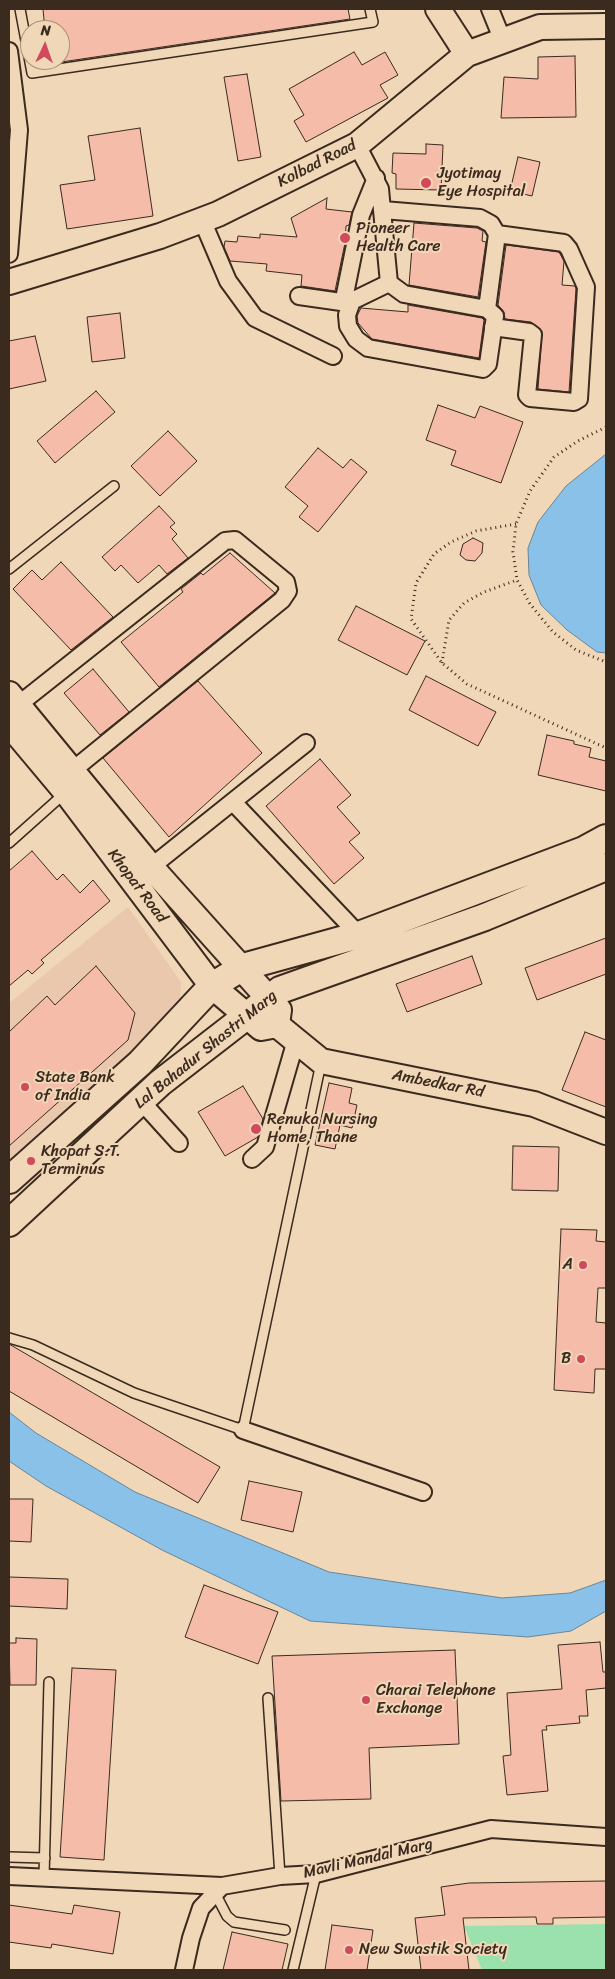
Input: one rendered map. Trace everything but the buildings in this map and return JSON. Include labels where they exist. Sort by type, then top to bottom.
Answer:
[{"type":"main road","points":[[438,9],[468,54]]},
{"type":"main road","name":"Kolbad Road","points":[[9,282],[160,236],[202,220],[357,145],[468,54],[540,27],[606,26]]},
{"type":"main road","name":"Khopat Road","points":[[16,720],[270,998]]},
{"type":"main road","name":"Khopat Road","points":[[73,781],[212,986],[261,1028],[278,1025]]},
{"type":"main road","name":"Lal Bahadur Shastri Marg","points":[[9,1180],[140,1063],[212,986],[243,967],[359,935],[584,850],[606,838]]},
{"type":"main road","name":"Lal Bahadur Shastri Marg","points":[[9,1223],[160,1083],[280,990],[485,917],[606,868]]},
{"type":"main road","points":[[270,998],[279,1010],[278,1025]]},
{"type":"main road","name":"Ambedkar Rd","points":[[278,1025],[321,1061],[534,1104],[606,1132]]},
{"type":"street","points":[[490,9],[502,41]]},
{"type":"street","points":[[9,51],[14,131],[9,254]]},
{"type":"street","points":[[357,145],[376,178],[383,210],[389,283],[404,294],[487,309],[494,316],[488,364],[483,369],[368,348],[356,339],[348,326],[347,315],[352,300],[389,283]]},
{"type":"street","points":[[299,296],[341,302],[344,299],[361,216],[376,178]]},
{"type":"street","points":[[383,210],[480,218],[491,224],[497,234],[487,309]]},
{"type":"street","points":[[202,220],[228,281],[255,318],[333,356]]},
{"type":"street","points":[[493,326],[529,332],[533,335],[527,395],[530,398],[574,402],[578,399],[586,288],[573,256],[564,243],[497,234]]},
{"type":"street","points":[[16,720],[225,541],[235,540],[286,582],[288,591],[282,600],[73,781]]},
{"type":"street","points":[[151,867],[306,743]]},
{"type":"street","points":[[233,802],[359,935]]},
{"type":"street","points":[[252,1159],[265,1148],[296,1040]]},
{"type":"street","points":[[140,1101],[179,1143]]},
{"type":"street","points":[[243,1430],[423,1492]]},
{"type":"street","name":"Mavli Mandal Marg","points":[[9,1876],[219,1890],[280,1876],[316,1874],[491,1829],[606,1837]]},
{"type":"street","points":[[184,1970],[191,1938],[201,1908],[219,1890]]},
{"type":"lane","points":[[20,9],[32,73],[373,22],[370,9]]},
{"type":"lane","points":[[9,569],[114,486]]},
{"type":"lane","points":[[9,843],[73,781]]},
{"type":"lane","points":[[9,1338],[33,1345],[134,1393],[243,1430],[321,1061]]},
{"type":"lane","points":[[44,1877],[49,1682]]},
{"type":"lane","points":[[268,1698],[280,1876]]},
{"type":"lane","points":[[9,1857],[45,1858]]},
{"type":"lane","points":[[293,1970],[316,1874]]},
{"type":"lane","points":[[219,1890],[227,1916],[234,1922],[285,1930]]},
{"type":"path","points":[[606,427],[578,441],[554,457],[530,491],[516,524],[513,552],[517,580],[530,604],[552,632],[576,650],[606,662]]},
{"type":"path","points":[[516,524],[476,530],[451,542],[434,554],[416,583],[412,620],[442,663],[467,684],[606,748]]},
{"type":"path","points":[[442,663],[449,620],[464,603],[484,592],[517,580]]},
{"type":"shaded area","points":[[128,907],[181,982],[180,1005],[170,1023],[9,1166],[9,1003]]},
{"type":"green space","points":[[606,1924],[606,1970],[482,1970],[464,1926]]},
{"type":"water","points":[[606,454],[606,653],[597,652],[567,630],[541,605],[529,575],[528,548],[538,522],[566,486]]},
{"type":"water","points":[[9,1412],[36,1433],[135,1492],[329,1572],[502,1598],[570,1593],[606,1580],[606,1611],[571,1631],[528,1637],[310,1621],[162,1550],[46,1486],[9,1461]]},
{"type":"place","name":"Jyotimay Eye Hospital","points":[[426,183]]},
{"type":"place","name":"Pioneer Health Care","points":[[345,238]]},
{"type":"place","name":"State Bank of India","points":[[25,1087]]},
{"type":"place","name":"Renuka Nursing Home, Thane","points":[[256,1129]]},
{"type":"place","name":"Khopat S.T. Terminus","points":[[31,1161]]},
{"type":"place","name":"A","points":[[583,1265]]},
{"type":"place","name":"B","points":[[581,1359]]},
{"type":"place","name":"Charai Telephone Exchange","points":[[366,1700]]},
{"type":"place","name":"New Swastik Society","points":[[349,1950]]}]
